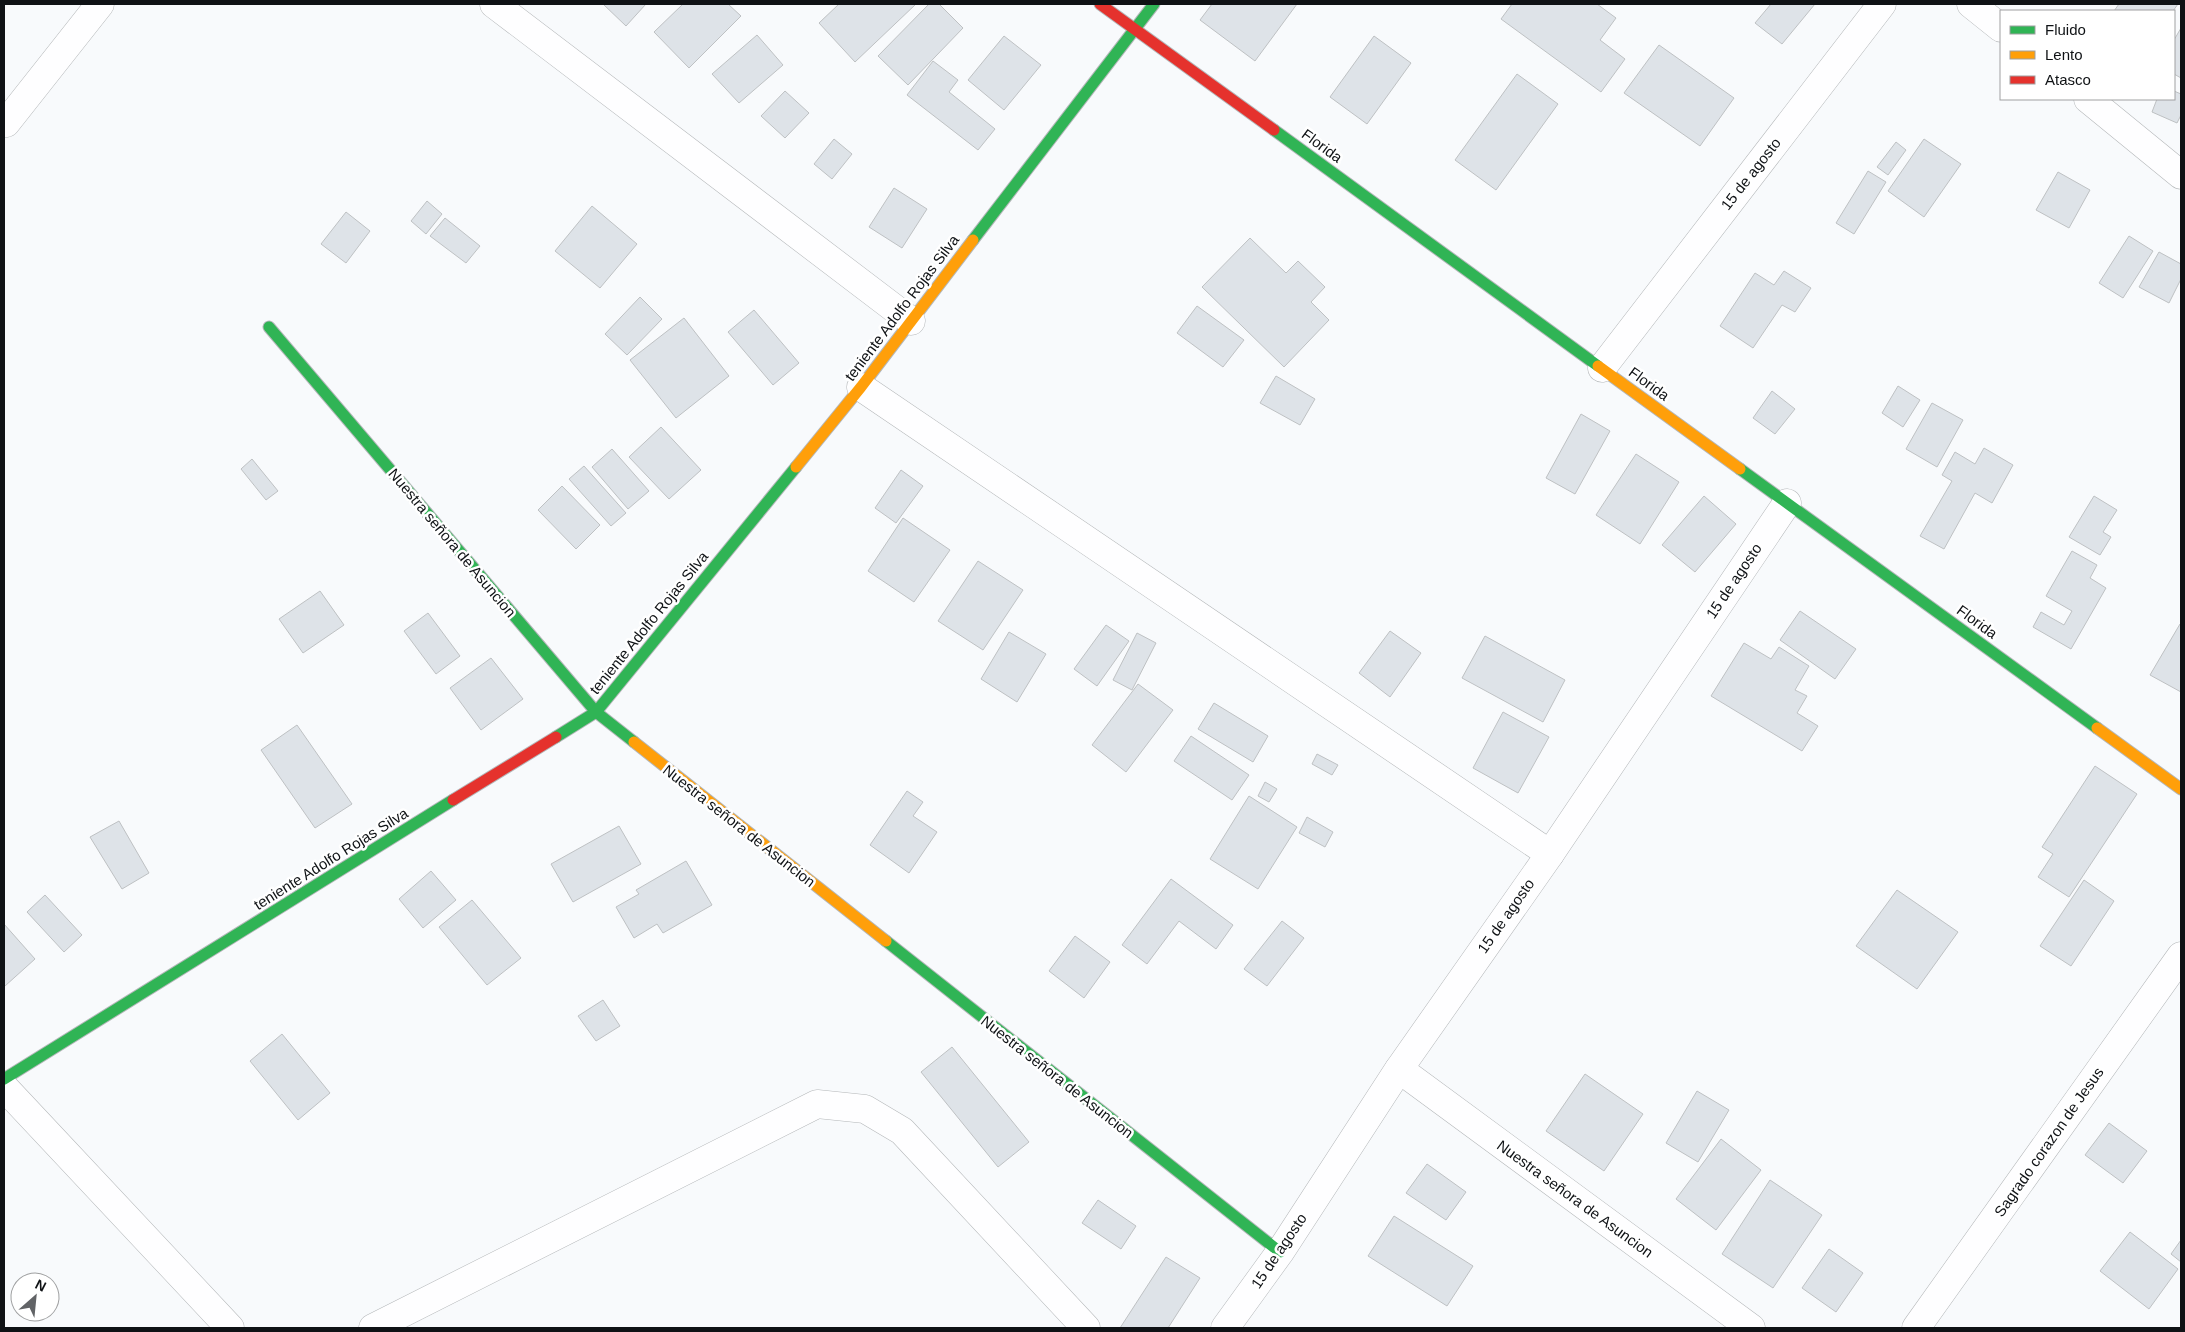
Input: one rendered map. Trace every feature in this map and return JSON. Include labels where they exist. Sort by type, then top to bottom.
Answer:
[{"type":"street","points":[[6,123],[100,4]]},
{"type":"street","points":[[494,4],[911,321]]},
{"type":"street","name":"Florida","points":[[1100,4],[2181,789]]},
{"type":"street","name":"teniente Adolfo Rojas Silva","points":[[4,1079],[596,712],[861,387],[1154,4]]},
{"type":"street","name":"15 de agosto","points":[[1602,368],[1882,4]]},
{"type":"street","points":[[1971,4],[2000,27]]},
{"type":"street","points":[[2089,100],[2181,175]]},
{"type":"street","name":"Nuestra señora de Asuncion","points":[[269,327],[596,712],[1280,1252]]},
{"type":"street","points":[[861,387],[1550,854]]},
{"type":"street","name":"15 de agosto","points":[[1225,1328],[1280,1252],[1399,1069],[1550,854],[1787,503]]},
{"type":"street","name":"Sagrado corazon de Jesus","points":[[1916,1328],[2181,956]]},
{"type":"street","name":"Nuestra señora de Asuncion","points":[[1399,1069],[1751,1328]]},
{"type":"street","points":[[4,1087],[230,1328]]},
{"type":"street","points":[[373,1328],[816,1104],[865,1109],[902,1131],[1086,1328]]},
{"type":"building","points":[[603,4],[646,4],[626,26]]},
{"type":"building","points":[[683,4],[728,4],[741,16],[689,68],[654,32]]},
{"type":"building","points":[[839,4],[916,4],[855,62],[819,23]]},
{"type":"building","points":[[929,4],[939,4],[963,28],[908,85],[878,56]]},
{"type":"building","points":[[1212,4],[1297,4],[1255,61],[1200,20]]},
{"type":"building","points":[[1512,4],[1597,4],[1616,18],[1600,40],[1625,59],[1601,92],[1501,19]]},
{"type":"building","points":[[1771,4],[1815,4],[1782,44],[1755,23]]},
{"type":"building","points":[[2119,4],[2178,4],[2174,10],[2115,10]]},
{"type":"building","points":[[2181,28],[2181,78],[2175,75],[2175,38]]},
{"type":"building","points":[[757,35],[783,65],[739,103],[712,74]]},
{"type":"building","points":[[1004,36],[1041,65],[1004,110],[968,80]]},
{"type":"building","points":[[1374,36],[1411,63],[1367,124],[1330,97]]},
{"type":"building","points":[[1659,45],[1734,98],[1700,146],[1624,93]]},
{"type":"building","points":[[933,61],[958,80],[949,92],[995,129],[978,150],[907,95]]},
{"type":"building","points":[[1517,74],[1558,104],[1496,190],[1455,160]]},
{"type":"building","points":[[785,91],[809,113],[785,138],[761,116]]},
{"type":"building","points":[[2175,91],[2181,94],[2181,115],[2177,123],[2152,112],[2157,100],[2175,100]]},
{"type":"building","points":[[834,139],[852,154],[832,179],[814,164]]},
{"type":"building","points":[[1924,139],[1961,164],[1924,217],[1888,191]]},
{"type":"building","points":[[1896,142],[1906,150],[1888,175],[1877,167]]},
{"type":"building","points":[[1868,171],[1886,182],[1854,234],[1836,223]]},
{"type":"building","points":[[2058,172],[2090,190],[2069,228],[2036,210]]},
{"type":"building","points":[[894,188],[927,209],[902,248],[869,227]]},
{"type":"building","points":[[427,201],[442,214],[426,234],[411,221]]},
{"type":"building","points":[[592,206],[637,244],[600,288],[555,251]]},
{"type":"building","points":[[346,212],[370,231],[346,263],[321,244]]},
{"type":"building","points":[[445,218],[480,246],[466,263],[430,236]]},
{"type":"building","points":[[2129,236],[2153,251],[2123,298],[2099,283]]},
{"type":"building","points":[[1250,238],[1286,273],[1298,261],[1325,287],[1311,302],[1329,320],[1284,367],[1202,287]]},
{"type":"building","points":[[2159,252],[2181,264],[2181,279],[2169,303],[2139,287]]},
{"type":"building","points":[[1784,271],[1811,288],[1795,312],[1782,305],[1753,348],[1720,326],[1755,273],[1774,285]]},
{"type":"building","points":[[640,297],[662,319],[627,355],[605,334]]},
{"type":"building","points":[[1197,306],[1244,340],[1223,367],[1177,333]]},
{"type":"building","points":[[754,310],[799,363],[773,385],[728,332]]},
{"type":"building","points":[[684,318],[729,376],[676,418],[630,360]]},
{"type":"building","points":[[1276,376],[1315,399],[1300,425],[1260,403]]},
{"type":"building","points":[[1898,386],[1920,400],[1903,427],[1882,413]]},
{"type":"building","points":[[1772,391],[1795,409],[1775,434],[1753,418]]},
{"type":"building","points":[[1932,403],[1963,420],[1937,467],[1906,449]]},
{"type":"building","points":[[1581,414],[1610,431],[1575,494],[1546,478]]},
{"type":"building","points":[[661,427],[701,470],[669,499],[629,457]]},
{"type":"building","points":[[1984,448],[2013,465],[1992,503],[1975,493],[1944,549],[1920,536],[1952,481],[1942,475],[1955,452],[1975,464]]},
{"type":"building","points":[[612,449],[649,491],[628,509],[592,467]]},
{"type":"building","points":[[1636,454],[1679,482],[1640,544],[1596,515]]},
{"type":"building","points":[[252,459],[278,491],[266,500],[241,469]]},
{"type":"building","points":[[584,466],[626,513],[611,526],[569,479]]},
{"type":"building","points":[[901,470],[923,486],[896,523],[875,508]]},
{"type":"building","points":[[562,486],[600,525],[576,549],[538,510]]},
{"type":"building","points":[[1704,496],[1736,524],[1695,572],[1662,545]]},
{"type":"building","points":[[2094,496],[2117,510],[2103,532],[2111,537],[2100,555],[2069,537]]},
{"type":"building","points":[[903,518],[950,550],[914,602],[868,571]]},
{"type":"building","points":[[2072,551],[2097,565],[2090,578],[2106,588],[2071,649],[2033,627],[2041,612],[2064,625],[2072,611],[2046,596]]},
{"type":"building","points":[[978,561],[1023,590],[983,650],[938,621]]},
{"type":"building","points":[[320,591],[344,625],[303,653],[279,619]]},
{"type":"building","points":[[1800,611],[1856,649],[1835,679],[1780,640]]},
{"type":"building","points":[[428,613],[460,656],[436,674],[404,631]]},
{"type":"building","points":[[1106,625],[1129,641],[1097,686],[1074,669]]},
{"type":"building","points":[[2181,625],[2181,692],[2150,675]]},
{"type":"building","points":[[1390,631],[1421,653],[1390,697],[1359,673]]},
{"type":"building","points":[[1009,632],[1046,654],[1017,702],[981,679]]},
{"type":"building","points":[[1137,633],[1156,643],[1132,690],[1113,680]]},
{"type":"building","points":[[1485,636],[1565,680],[1543,722],[1462,678]]},
{"type":"building","points":[[1744,643],[1771,659],[1779,647],[1809,666],[1795,690],[1807,696],[1797,713],[1818,726],[1802,751],[1711,696]]},
{"type":"building","points":[[491,658],[523,699],[481,730],[450,688]]},
{"type":"building","points":[[1138,684],[1173,710],[1126,772],[1092,745]]},
{"type":"building","points":[[1214,703],[1268,736],[1253,762],[1198,729]]},
{"type":"building","points":[[1503,712],[1549,737],[1518,793],[1473,768]]},
{"type":"building","points":[[297,725],[352,804],[315,828],[261,750]]},
{"type":"building","points":[[1191,736],[1249,775],[1232,800],[1174,761]]},
{"type":"building","points":[[1317,754],[1338,765],[1332,775],[1312,764]]},
{"type":"building","points":[[2095,766],[2137,794],[2069,897],[2038,877],[2053,854],[2042,847]]},
{"type":"building","points":[[1265,782],[1277,789],[1269,802],[1258,796]]},
{"type":"building","points":[[907,791],[923,802],[913,816],[937,832],[909,873],[870,845]]},
{"type":"building","points":[[1249,796],[1297,827],[1258,889],[1210,859]]},
{"type":"building","points":[[1307,817],[1333,832],[1325,847],[1299,833]]},
{"type":"building","points":[[119,821],[149,873],[122,889],[90,837]]},
{"type":"building","points":[[619,826],[641,864],[573,902],[551,864]]},
{"type":"building","points":[[686,861],[712,905],[663,933],[657,924],[634,938],[616,907],[639,894],[636,890]]},
{"type":"building","points":[[431,871],[456,900],[423,928],[399,899]]},
{"type":"building","points":[[1171,879],[1233,925],[1216,949],[1179,921],[1147,964],[1122,945]]},
{"type":"building","points":[[2084,880],[2114,901],[2071,966],[2040,946]]},
{"type":"building","points":[[1897,890],[1958,932],[1917,989],[1856,946]]},
{"type":"building","points":[[45,895],[82,935],[64,952],[27,912]]},
{"type":"building","points":[[472,900],[521,958],[487,985],[439,927]]},
{"type":"building","points":[[1282,921],[1304,938],[1267,986],[1244,969]]},
{"type":"building","points":[[4,924],[35,959],[5,986],[4,985]]},
{"type":"building","points":[[1075,936],[1110,962],[1084,998],[1049,971]]},
{"type":"building","points":[[603,1000],[620,1026],[596,1041],[578,1016]]},
{"type":"building","points":[[282,1034],[330,1093],[298,1120],[250,1061]]},
{"type":"building","points":[[952,1047],[1029,1142],[998,1167],[921,1072]]},
{"type":"building","points":[[1585,1074],[1643,1114],[1604,1171],[1546,1131]]},
{"type":"building","points":[[1697,1091],[1729,1110],[1698,1162],[1666,1143]]},
{"type":"building","points":[[2109,1123],[2147,1151],[2123,1183],[2085,1155]]},
{"type":"building","points":[[1721,1139],[1761,1170],[1716,1230],[1676,1199]]},
{"type":"building","points":[[1427,1164],[1466,1192],[1446,1220],[1406,1193]]},
{"type":"building","points":[[1770,1180],[1822,1215],[1773,1288],[1722,1254]]},
{"type":"building","points":[[1098,1200],[1136,1226],[1121,1249],[1082,1223]]},
{"type":"building","points":[[1394,1216],[1473,1266],[1447,1306],[1368,1256]]},
{"type":"building","points":[[2130,1232],[2178,1269],[2149,1309],[2100,1271]]},
{"type":"building","points":[[2181,1240],[2181,1262],[2171,1254]]},
{"type":"building","points":[[1829,1249],[1863,1273],[1836,1312],[1802,1288]]},
{"type":"building","points":[[1166,1257],[1200,1278],[1168,1328],[1120,1328]]},
{"type":"traffic: fast","points":[[973,240],[1154,4]]},
{"type":"traffic: fast","points":[[1274,130],[1598,366]]},
{"type":"traffic: fast","points":[[269,327],[596,712],[634,742]]},
{"type":"traffic: fast","points":[[556,737],[596,712],[796,467]]},
{"type":"traffic: fast","points":[[1740,469],[2097,728]]},
{"type":"traffic: fast","points":[[4,1079],[453,800]]},
{"type":"traffic: fast","points":[[886,941],[1280,1252]]},
{"type":"traffic: slow","points":[[796,467],[861,387],[973,240]]},
{"type":"traffic: slow","points":[[1598,366],[1740,469]]},
{"type":"traffic: slow","points":[[2097,728],[2181,789]]},
{"type":"traffic: slow","points":[[634,742],[886,941]]},
{"type":"traffic: jam","points":[[1100,4],[1274,130]]},
{"type":"traffic: jam","points":[[453,800],[556,737]]}]
